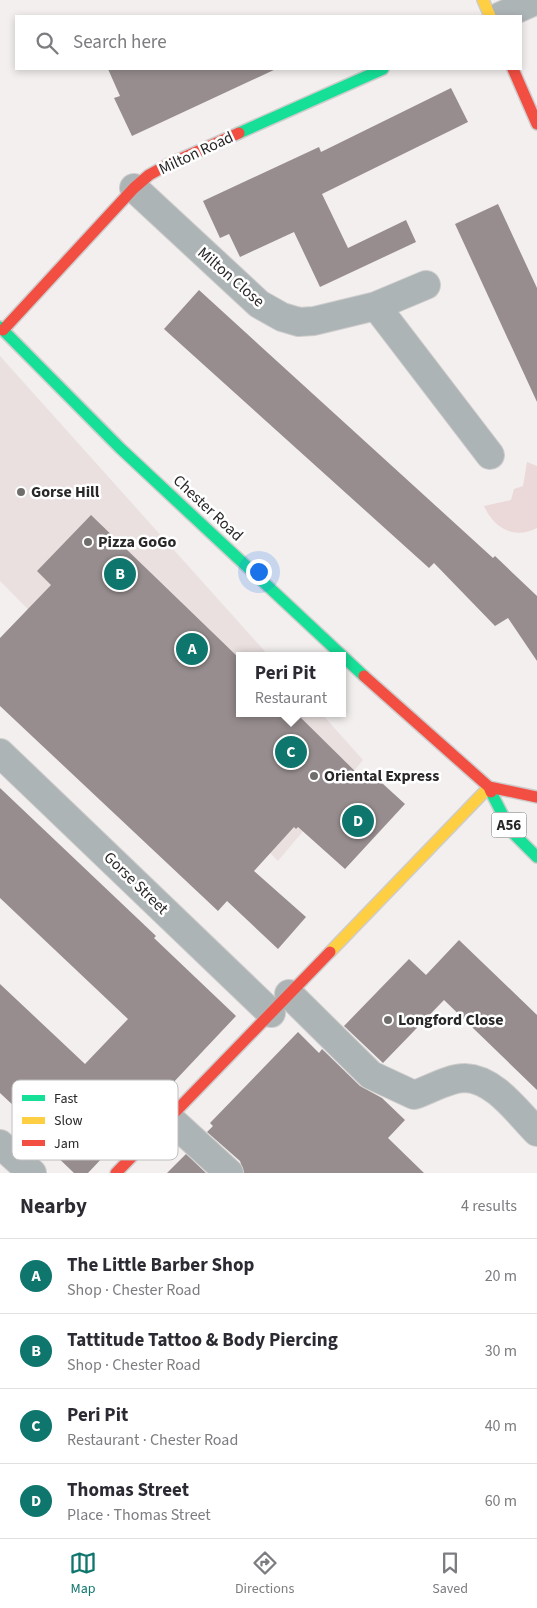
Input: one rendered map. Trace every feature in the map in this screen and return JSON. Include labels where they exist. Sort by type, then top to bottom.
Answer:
[{"type":"main road","points":[[483,0],[490,15]]},
{"type":"main road","name":"Milton Road","points":[[1,329],[134,188],[149,175],[167,165],[381,70]]},
{"type":"main road","points":[[513,70],[537,124]]},
{"type":"main road","name":"Chester Road","points":[[1,329],[127,454],[338,652]]},
{"type":"main road","name":"Chester Road","points":[[346,660],[404,714],[489,787],[512,831],[537,857]]},
{"type":"main road","points":[[178,1109],[489,787]]},
{"type":"main road","name":"Chester Road","points":[[489,787],[537,797]]},
{"type":"main road","points":[[116,1173],[129,1160]]},
{"type":"street","points":[[503,15],[537,0]]},
{"type":"street","name":"Milton Close","points":[[134,188],[259,304],[282,317],[299,322],[314,320],[376,306],[426,285]]},
{"type":"street","points":[[376,306],[490,455]]},
{"type":"street","name":"Gorse Street","points":[[0,753],[280,1003]]},
{"type":"street","points":[[280,1003],[371,1075],[414,1095],[463,1078],[476,1080],[493,1088],[537,1132]]},
{"type":"street","points":[[178,1126],[229,1173]]},
{"type":"street","points":[[0,1144],[12,1155]]},
{"type":"street","points":[[18,1160],[32,1173]]},
{"type":"shaded area","points":[[0,356],[265,652],[236,652],[236,717],[325,717],[363,760],[278,861],[0,581]]},
{"type":"shaded area","points":[[527,462],[537,466],[537,528],[520,533],[513,532],[499,526],[488,514],[484,506],[511,500],[514,489],[523,486]]},
{"type":"building","points":[[108,70],[274,70],[132,136],[114,98],[120,96]]},
{"type":"building","points":[[451,88],[468,122],[322,194],[348,248],[406,220],[416,242],[320,287],[294,232],[240,257],[229,234],[220,238],[203,201],[319,147],[321,152]]},
{"type":"building","points":[[498,204],[537,288],[537,402],[455,224]]},
{"type":"building","points":[[199,290],[537,596],[537,661],[508,618],[495,626],[434,563],[429,568],[164,329]]},
{"type":"building","points":[[91,515],[236,655],[236,717],[300,717],[364,780],[371,773],[405,804],[345,869],[298,827],[296,829],[294,827],[254,871],[306,917],[278,949],[227,901],[218,911],[0,706],[0,638],[51,585],[37,571]]},
{"type":"building","points":[[0,788],[156,936],[154,938],[236,1016],[176,1080],[12,1080],[12,1104],[0,1093],[0,984],[85,1064],[128,1019],[0,898]]},
{"type":"building","name":"Longford Close","points":[[459,940],[537,1015],[537,1090],[444,1000],[383,1063],[344,1026],[409,959],[426,975]]},
{"type":"building","points":[[298,1032],[319,1053],[322,1049],[360,1086],[382,1098],[405,1120],[388,1138],[424,1173],[244,1173],[240,1161],[207,1132],[213,1126],[210,1123]]},
{"type":"building","points":[[186,1154],[206,1173],[167,1173]]},
{"type":"building","points":[[60,1160],[100,1160],[88,1173],[74,1173]]},
{"type":"traffic: fast","points":[[239,133],[381,70]]},
{"type":"traffic: fast","points":[[0,327],[120,448],[338,652]]},
{"type":"traffic: fast","points":[[346,659],[364,676]]},
{"type":"traffic: fast","points":[[491,792],[511,831],[537,857]]},
{"type":"traffic: slow","points":[[483,0],[490,15]]},
{"type":"traffic: slow","points":[[330,952],[489,787]]},
{"type":"traffic: jam","points":[[513,70],[537,124]]},
{"type":"traffic: jam","points":[[3,330],[134,188],[149,175],[239,133]]},
{"type":"traffic: jam","points":[[364,676],[489,787],[491,792]]},
{"type":"traffic: jam","points":[[489,787],[537,797]]},
{"type":"traffic: jam","points":[[178,1109],[330,952]]},
{"type":"traffic: jam","points":[[116,1173],[129,1160]]},
{"type":"place","name":"Gorse Hill","points":[[21,492]]},
{"type":"place","name":"Pizza GoGo","points":[[88,542]]},
{"type":"place","name":"Tattitude Tattoo & Body Piercing","points":[[120,574]]},
{"type":"place","name":"The Little Barber Shop","points":[[192,649]]},
{"type":"place","name":"Peri Pit","points":[[291,752]]},
{"type":"place","name":"Oriental Express","points":[[314,776]]},
{"type":"place","name":"Thomas Street","points":[[358,821]]},
{"type":"place","name":"Longford Close","points":[[388,1020]]}]
